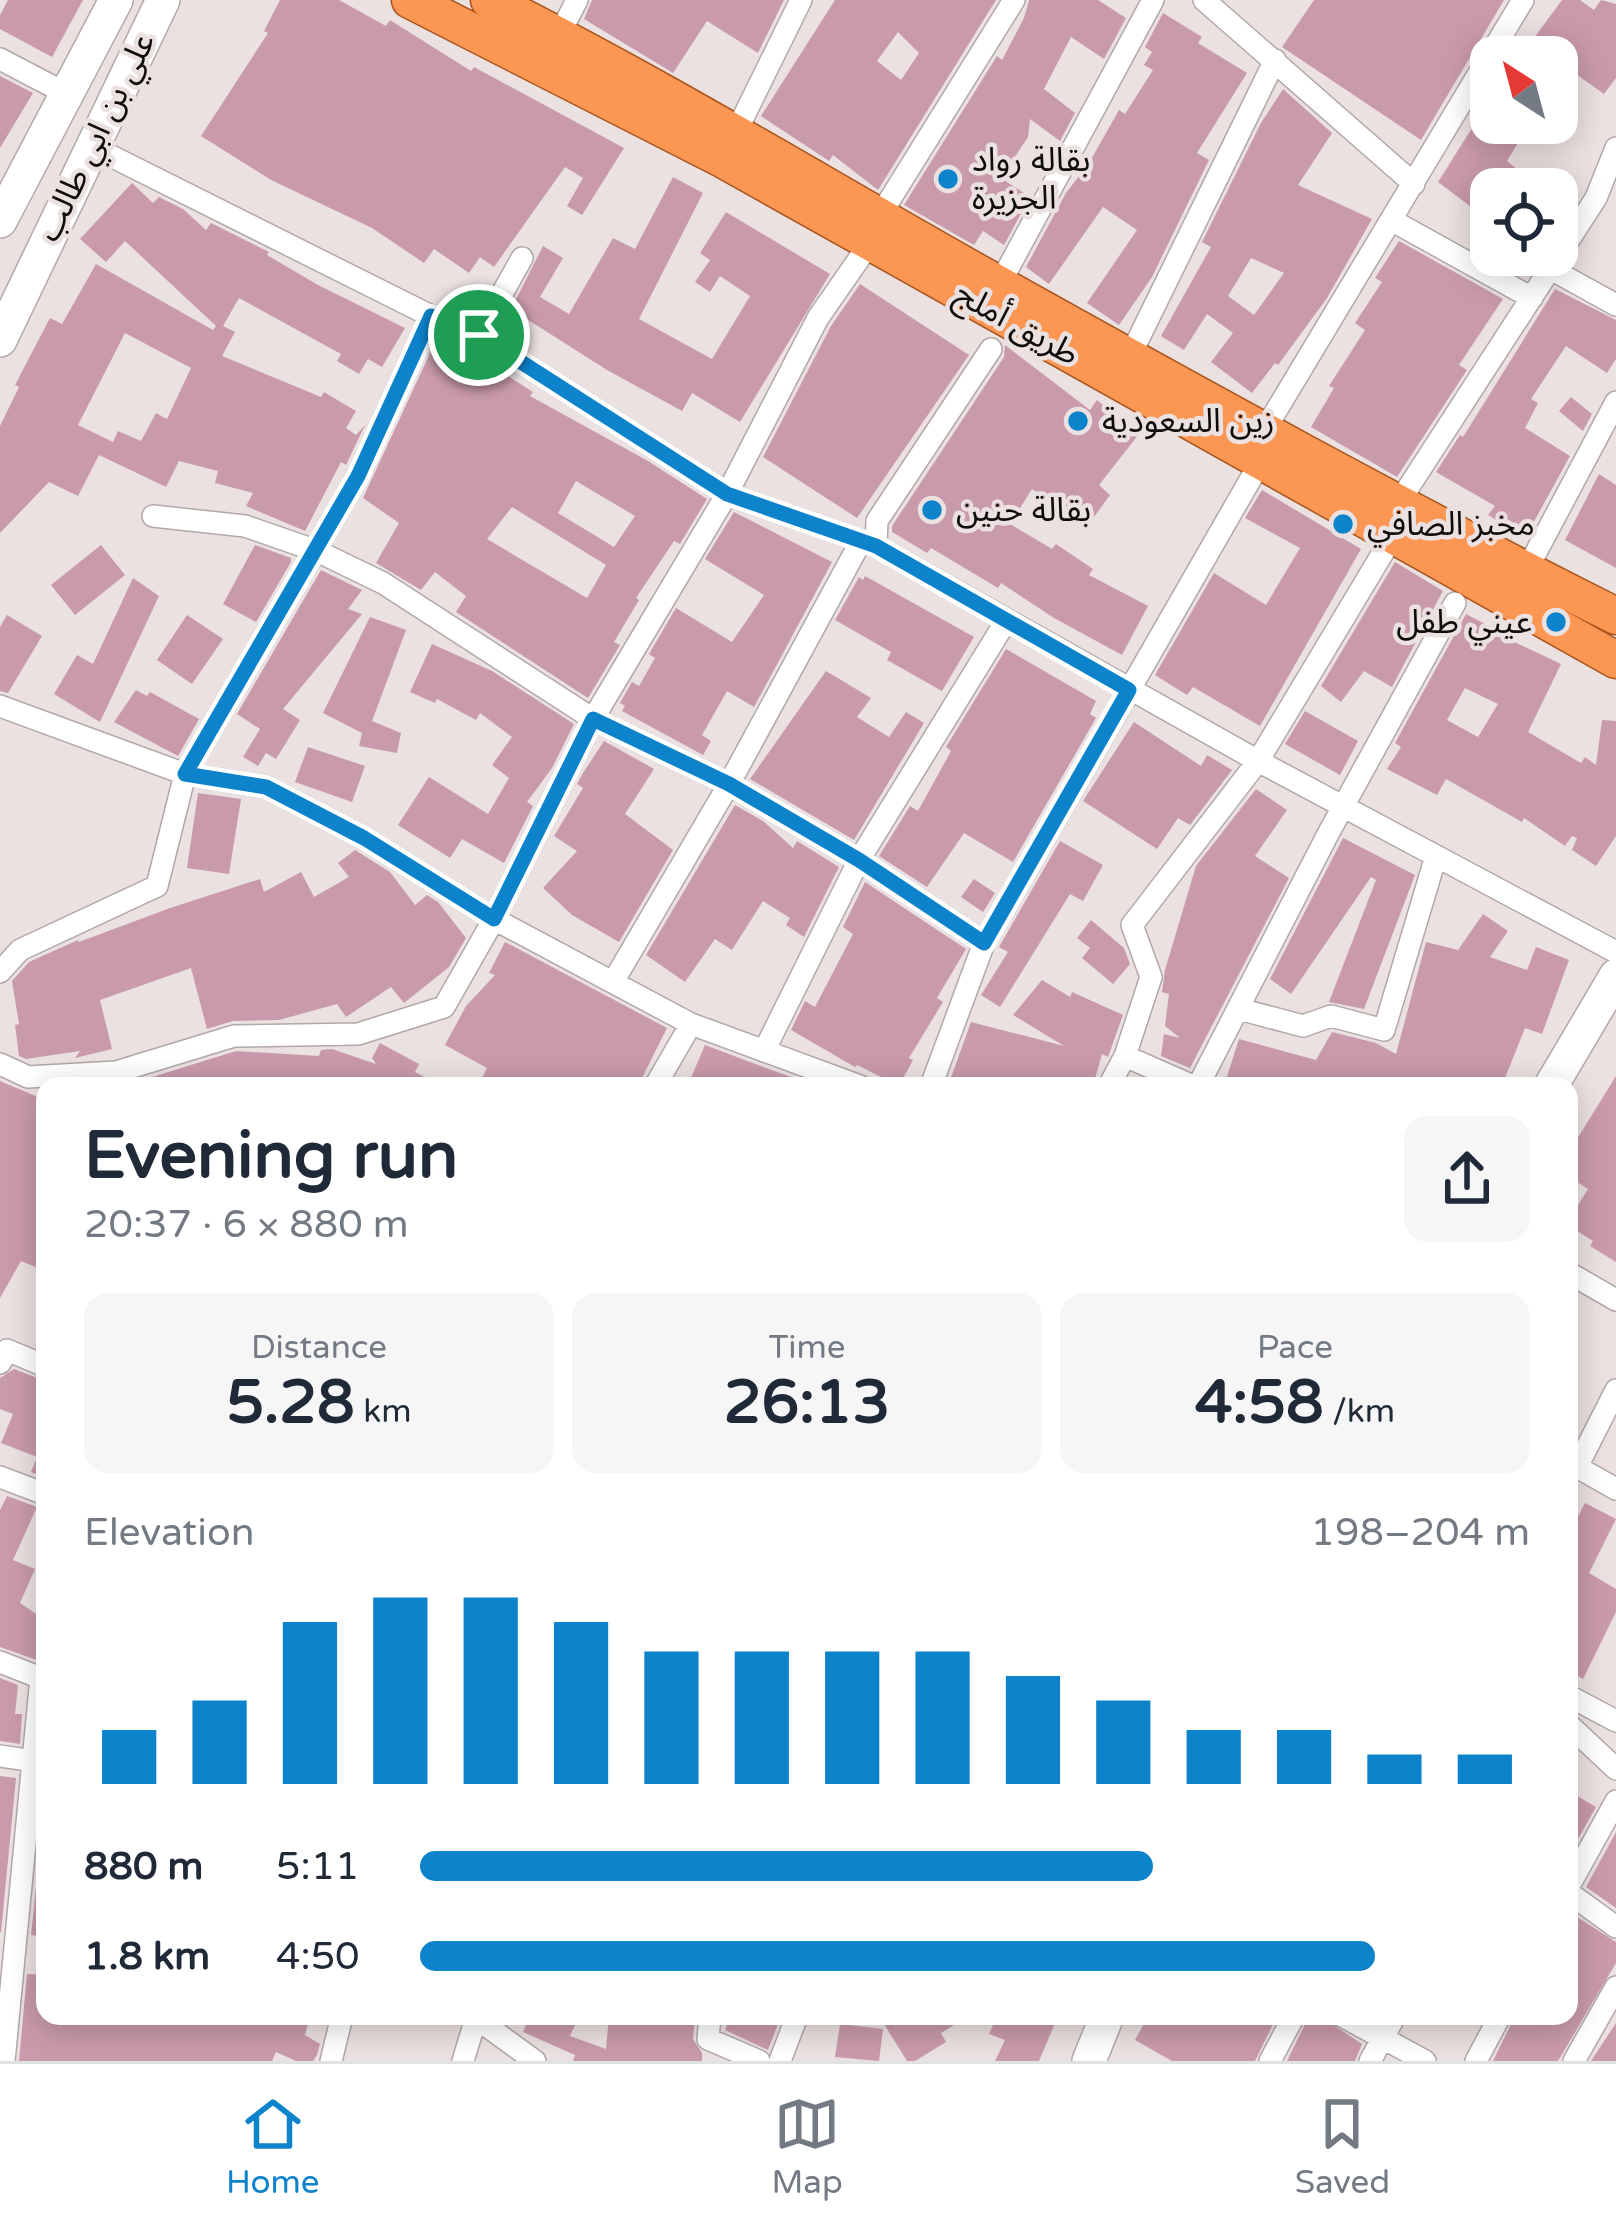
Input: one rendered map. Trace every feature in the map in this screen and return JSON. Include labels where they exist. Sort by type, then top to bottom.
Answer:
[{"type":"highway","name":"طريق أملج","points":[[410,0],[724,160],[999,284],[1130,356],[1262,446]]},
{"type":"highway","name":"طريق أملج","points":[[489,0],[736,132],[875,230],[1396,519],[1616,661]]},
{"type":"highway","name":"طريق أملج","points":[[1396,519],[1526,571],[1616,616]]},
{"type":"main road","name":"علي بن ابي طالب","points":[[0,220],[116,0]]},
{"type":"main road","name":"علي بن ابي طالب","points":[[0,340],[164,0]]},
{"type":"main road","points":[[1556,1077],[1616,976]]},
{"type":"main road","points":[[1089,2061],[1103,2025]]},
{"type":"street","points":[[559,35],[577,0]]},
{"type":"street","points":[[736,132],[801,0]]},
{"type":"street","points":[[124,1077],[234,1036],[358,1034],[444,1007],[494,919],[593,719],[727,494],[818,318],[1014,0]]},
{"type":"street","points":[[999,284],[1153,0]]},
{"type":"street","points":[[1204,0],[1414,184]]},
{"type":"street","points":[[934,1077],[984,943],[1262,446],[1523,0]]},
{"type":"street","points":[[0,59],[65,93]]},
{"type":"street","points":[[1130,356],[1275,60]]},
{"type":"street","points":[[91,146],[431,316],[479,335],[727,494],[868,544],[1258,761],[1616,952]]},
{"type":"street","points":[[1578,227],[1597,198],[1616,148]]},
{"type":"street","points":[[1393,221],[1532,298]]},
{"type":"street","points":[[479,335],[522,258]]},
{"type":"street","points":[[1113,1077],[1125,1056],[1151,977],[1132,925],[1258,761],[1396,519],[1546,276]]},
{"type":"street","points":[[1564,276],[1616,305]]},
{"type":"street","points":[[0,972],[20,950],[157,886],[185,774],[358,476],[431,316]]},
{"type":"street","points":[[613,982],[868,544],[877,520],[991,349]]},
{"type":"street","points":[[1526,571],[1616,402]]},
{"type":"street","points":[[153,516],[245,526],[316,551],[383,583],[593,719],[729,784],[859,860],[984,943]]},
{"type":"street","points":[[1200,1077],[1455,603]]},
{"type":"street","points":[[764,1051],[859,860],[1006,621]]},
{"type":"street","points":[[0,706],[185,774],[266,787],[364,838],[494,919],[691,1024],[835,1077]]},
{"type":"street","points":[[1239,1009],[1303,1025],[1330,1016],[1384,1030],[1436,856]]},
{"type":"street","points":[[661,1077],[691,1024]]},
{"type":"street","points":[[1125,1056],[1174,1077]]},
{"type":"street","points":[[0,1064],[36,1077]]},
{"type":"street","points":[[1578,1278],[1616,1300]]},
{"type":"street","points":[[0,1363],[7,1350],[36,1362]]},
{"type":"street","points":[[1578,1462],[1616,1390]]},
{"type":"street","points":[[1578,1473],[1616,1489]]},
{"type":"street","points":[[0,1477],[36,1491]]},
{"type":"street","points":[[0,1662],[36,1676]]},
{"type":"street","points":[[1578,1701],[1616,1721]]},
{"type":"street","points":[[1578,1733],[1616,1769]]},
{"type":"street","points":[[0,1756],[36,1761]]},
{"type":"street","points":[[4,2061],[36,1779]]},
{"type":"street","points":[[1578,1872],[1616,1802]]},
{"type":"street","points":[[1578,1896],[1616,1927]]},
{"type":"street","points":[[1574,2061],[1616,1987]]},
{"type":"street","points":[[331,2061],[340,2025]]},
{"type":"street","points":[[463,2061],[473,2025]]},
{"type":"street","points":[[486,2025],[535,2061]]},
{"type":"street","points":[[709,2025],[708,2039],[757,2061]]},
{"type":"street","points":[[780,2061],[794,2025]]},
{"type":"street","points":[[1270,2061],[1289,2025]]},
{"type":"street","points":[[1359,2025],[1425,2061]]},
{"type":"street","points":[[1370,2061],[1390,2025]]},
{"type":"street","points":[[1475,2061],[1494,2025]]},
{"type":"building","points":[[8,0],[83,0],[52,57],[0,29],[0,15]]},
{"type":"building","points":[[280,0],[339,0],[386,26],[390,20],[471,71],[474,67],[624,148],[582,215],[567,206],[583,178],[565,167],[494,267],[480,257],[469,273],[434,249],[424,263],[372,228],[271,180],[201,136],[268,33],[264,31]]},
{"type":"building","points":[[592,0],[784,0],[758,53],[707,21],[673,73],[584,19]]},
{"type":"building","points":[[835,0],[996,0],[878,190],[833,155],[829,161],[761,116]],"holes":[[[898,32],[919,53],[901,80],[877,61]]]},
{"type":"building","points":[[1029,0],[1098,0],[1126,18],[1104,59],[1071,37],[1044,89],[1075,113],[1060,141],[1030,119],[1028,137],[1001,178],[1030,197],[1004,245],[983,231],[974,245],[904,205],[997,56],[1002,60]]},
{"type":"building","points":[[1314,0],[1504,0],[1483,36],[1470,36],[1470,57],[1421,140],[1282,47]]},
{"type":"building","points":[[1562,0],[1580,0],[1594,10],[1601,0],[1616,4],[1616,78],[1604,94],[1578,75],[1578,36],[1535,36]]},
{"type":"building","points":[[1163,13],[1202,37],[1198,43],[1247,73],[1197,153],[1209,160],[1152,277],[1119,325],[1087,303],[1137,230],[1103,207],[1049,284],[1026,267],[1119,110],[1125,114],[1153,70],[1144,65],[1152,52],[1145,47]]},
{"type":"building","points":[[0,76],[33,93],[0,148]]},
{"type":"building","points":[[1283,89],[1332,133],[1298,185],[1372,219],[1327,298],[1252,393],[1211,362],[1233,333],[1207,314],[1184,350],[1161,336],[1211,247],[1202,242]],"holes":[[[1251,258],[1284,273],[1254,315],[1228,296]]]},
{"type":"building","points":[[1470,131],[1470,144],[1517,144],[1507,161],[1516,168],[1470,168],[1470,206],[1438,182]]},
{"type":"building","points":[[673,177],[703,193],[639,319],[712,359],[750,296],[720,276],[710,292],[695,282],[710,260],[700,253],[726,212],[830,274],[740,422],[692,393],[682,411],[511,309],[543,246],[563,258],[540,297],[569,314],[613,238],[635,249]]},
{"type":"building","points":[[132,183],[153,203],[159,197],[183,209],[206,230],[211,223],[405,328],[382,367],[368,359],[359,374],[337,361],[341,354],[239,298],[223,326],[235,332],[222,356],[321,397],[324,392],[356,411],[346,428],[356,435],[365,425],[305,531],[246,506],[253,493],[215,483],[218,471],[179,461],[166,487],[99,455],[78,496],[49,482],[0,533],[0,426],[19,387],[15,385],[50,318],[62,324],[96,264],[213,330],[216,326],[125,241],[106,262],[80,239]],"holes":[[[125,333],[191,368],[167,419],[156,413],[141,441],[118,431],[113,442],[78,425]]]},
{"type":"building","points":[[1399,241],[1503,299],[1459,365],[1467,370],[1397,477],[1311,427],[1334,388],[1329,386],[1365,330],[1355,323],[1382,282],[1375,278]]},
{"type":"building","points":[[860,284],[969,355],[857,518],[763,457],[831,326]]},
{"type":"building","points":[[1555,289],[1616,320],[1616,359],[1607,373],[1566,346],[1531,399],[1538,403],[1525,428],[1570,456],[1525,538],[1488,515],[1495,506],[1436,472]]},
{"type":"building","points":[[437,338],[486,379],[494,367],[533,392],[530,396],[707,499],[680,544],[674,541],[636,598],[614,642],[620,645],[588,698],[456,612],[466,596],[435,572],[421,590],[376,563],[399,523],[363,498]],"holes":[[[576,481],[635,516],[614,547],[558,513]],[[512,507],[606,565],[587,598],[487,539]]]},
{"type":"building","points":[[1005,345],[1090,410],[1097,400],[1139,434],[1099,485],[1110,495],[1086,528],[1032,489],[1010,524],[1052,549],[1056,544],[1093,569],[1089,575],[1148,606],[1122,655],[1001,583],[998,588],[931,548],[927,553],[892,532],[1004,357]]},
{"type":"building","points":[[1571,397],[1592,414],[1583,431],[1559,411]]},
{"type":"building","points":[[1599,474],[1616,485],[1616,568],[1565,540]]},
{"type":"building","points":[[1262,490],[1361,549],[1260,726],[1193,687],[1187,695],[1155,675],[1214,573],[1266,605],[1300,548],[1245,518]]},
{"type":"building","points":[[734,512],[832,562],[754,707],[727,691],[702,735],[711,741],[703,755],[622,711],[625,706],[620,703],[632,682],[639,686],[655,658],[649,654],[676,608],[732,642],[764,595],[705,559]]},
{"type":"building","points":[[101,545],[125,575],[75,615],[51,585]]},
{"type":"building","points":[[255,545],[291,558],[256,622],[223,604]]},
{"type":"building","points":[[1395,562],[1443,591],[1392,687],[1364,671],[1341,702],[1321,686]]},
{"type":"building","points":[[321,570],[362,590],[348,609],[362,614],[283,709],[300,720],[276,759],[266,753],[258,766],[243,757],[260,729],[237,714]]},
{"type":"building","points":[[865,576],[974,637],[942,691],[887,660],[891,652],[835,620],[859,577],[863,580]]},
{"type":"building","points":[[133,578],[159,596],[100,722],[54,694],[77,655],[93,664]]},
{"type":"building","points":[[1466,614],[1561,664],[1528,732],[1581,763],[1585,757],[1596,765],[1602,720],[1616,721],[1616,836],[1596,866],[1572,850],[1577,838],[1572,836],[1565,846],[1524,818],[1522,822],[1446,779],[1437,795],[1387,769],[1401,747],[1395,743]],"holes":[[[1465,688],[1498,704],[1478,737],[1447,720]]]},
{"type":"building","points":[[7,615],[42,636],[8,693],[0,691],[0,627]]},
{"type":"building","points":[[187,615],[223,639],[192,684],[157,660]]},
{"type":"building","points":[[370,617],[406,630],[372,721],[401,733],[397,753],[359,746],[362,733],[323,713]]},
{"type":"building","points":[[432,644],[492,671],[574,724],[552,768],[527,802],[533,806],[504,863],[462,839],[450,858],[398,825],[429,777],[488,814],[509,778],[492,765],[512,737],[480,713],[476,720],[437,699],[435,703],[410,692]]},
{"type":"building","points":[[1006,649],[1096,701],[1090,714],[1096,718],[1013,862],[964,833],[927,887],[879,856],[910,806],[918,811],[951,751],[946,747]]},
{"type":"building","points":[[826,671],[871,698],[857,717],[889,737],[906,712],[924,723],[854,840],[750,779]]},
{"type":"building","points":[[136,690],[147,696],[150,692],[199,719],[178,756],[114,722]]},
{"type":"building","points":[[1305,711],[1358,741],[1340,775],[1285,744]]},
{"type":"building","points":[[1134,722],[1201,766],[1207,755],[1232,770],[1190,825],[1178,818],[1157,849],[1083,801]]},
{"type":"building","points":[[604,741],[654,769],[625,814],[673,850],[619,942],[572,915],[543,888],[577,851],[554,836],[583,788],[577,784]]},
{"type":"building","points":[[308,747],[365,766],[352,802],[295,782]]},
{"type":"building","points":[[1256,789],[1287,810],[1255,856],[1289,878],[1190,1068],[1161,1056],[1164,1034],[1180,1038],[1165,1026],[1169,994],[1162,992],[1165,970],[1196,866]]},
{"type":"building","points":[[198,793],[241,799],[229,874],[187,868]]},
{"type":"building","points":[[735,805],[763,821],[793,848],[797,841],[839,867],[804,937],[786,925],[790,918],[763,901],[732,950],[715,939],[685,982],[646,955]]},
{"type":"building","points":[[1343,838],[1415,875],[1364,1009],[1329,1002],[1376,880],[1371,877],[1291,994],[1270,979]]},
{"type":"building","points":[[1060,841],[1103,865],[1083,901],[1070,894],[1000,1007],[981,995],[1008,952],[999,947]]},
{"type":"building","points":[[355,850],[390,872],[415,905],[427,895],[438,902],[466,938],[449,967],[404,1003],[391,987],[346,1017],[337,1004],[279,1020],[233,1021],[207,1029],[191,968],[100,1000],[112,1049],[75,1058],[80,1051],[19,1056],[12,981],[29,962],[78,940],[260,879],[264,892],[301,872],[314,897],[349,877],[338,863]]},
{"type":"building","points":[[974,879],[995,893],[983,912],[961,897]]},
{"type":"building","points":[[865,882],[966,949],[937,998],[943,1002],[909,1058],[913,1060],[904,1077],[881,1077],[855,1067],[791,1030],[805,1001],[815,1007],[853,934],[843,927]]},
{"type":"building","points":[[1483,914],[1508,931],[1490,957],[1527,970],[1536,947],[1569,960],[1542,1034],[1525,1028],[1505,1077],[1227,1077],[1239,1039],[1316,1060],[1332,1032],[1376,1043],[1396,1054],[1426,942],[1458,950]]},
{"type":"building","points":[[1091,920],[1124,948],[1130,964],[1113,984],[1082,958],[1090,948],[1077,938]]},
{"type":"building","points":[[505,942],[667,1028],[642,1077],[482,1077],[487,1068],[445,1045],[466,1006],[495,975],[489,973]]},
{"type":"building","points":[[1042,980],[1070,997],[1072,992],[1123,1015],[1096,1077],[951,1077],[971,1022],[1064,1046],[1013,1015]]},
{"type":"building","points":[[380,1043],[419,1064],[415,1072],[424,1077],[152,1077],[236,1051],[319,1056],[321,1050],[332,1049],[376,1064],[372,1058]]},
{"type":"building","points":[[705,1045],[792,1077],[691,1077]]},
{"type":"building","points":[[1616,1076],[1616,1262],[1590,1246],[1593,1241],[1578,1232],[1578,1205],[1588,1189],[1578,1183],[1578,1137]]},
{"type":"building","points":[[0,1081],[36,1096],[36,1267],[21,1261],[0,1298]]},
{"type":"building","points":[[14,1369],[36,1378],[36,1457],[1,1443],[13,1414],[0,1409],[0,1378]]},
{"type":"building","points":[[7,1496],[36,1507],[13,1560],[35,1569],[20,1603],[36,1614],[36,1660],[0,1647],[0,1510]]},
{"type":"building","points":[[1585,1503],[1616,1519],[1589,1573],[1616,1589],[1616,1612],[1583,1679],[1578,1676],[1578,1517]]},
{"type":"building","points":[[0,1678],[18,1685],[15,1714],[22,1714],[20,1744],[0,1741]]},
{"type":"building","points":[[0,1776],[16,1778],[1,1932],[0,1932]]},
{"type":"building","points":[[1578,1796],[1596,1807],[1578,1839]]},
{"type":"building","points":[[1616,1832],[1616,1908],[1586,1887]]},
{"type":"building","points":[[36,1887],[36,1936],[31,1935]]},
{"type":"building","points":[[1578,1918],[1616,1942],[1616,1963],[1558,2061],[1493,2061],[1511,2025],[1578,2025]]},
{"type":"building","points":[[27,1974],[36,1974],[36,2025],[308,2025],[305,2035],[320,2044],[313,2061],[296,2061],[276,2052],[272,2061],[19,2061]]},
{"type":"building","points":[[1616,2023],[1616,2061],[1591,2061],[1593,2058]]},
{"type":"building","points":[[526,2025],[575,2025],[570,2036],[606,2049],[608,2025],[694,2025],[693,2039],[702,2061],[573,2061],[575,2055],[523,2032]]},
{"type":"building","points":[[727,2025],[778,2025],[768,2050],[725,2030]]},
{"type":"building","points":[[840,2025],[883,2029],[879,2061],[835,2057]]},
{"type":"building","points":[[885,2025],[954,2025],[941,2033],[946,2042],[907,2061]]},
{"type":"building","points":[[993,2025],[1054,2025],[1039,2061],[995,2061],[1005,2040],[989,2034]]},
{"type":"building","points":[[1143,2025],[1273,2025],[1255,2061],[1172,2061],[1135,2040]]},
{"type":"building","points":[[1305,2025],[1334,2025],[1362,2044],[1355,2061],[1287,2061]]},
{"type":"place","name":"بقالة رواد الجزيرة","points":[[948,179]]},
{"type":"place","name":"زين السعودية","points":[[1078,421]]},
{"type":"place","name":"بقالة حنين","points":[[932,510]]},
{"type":"place","name":"مخبز الصافي","points":[[1343,524]]},
{"type":"place","name":"عيني طفل","points":[[1556,622]]},
{"type":"route","points":[[431,316],[479,335],[727,494],[876,546],[1129,690],[984,943],[859,860],[729,784],[593,719],[494,919],[364,838],[266,787],[185,774],[358,476],[431,316]]}]
